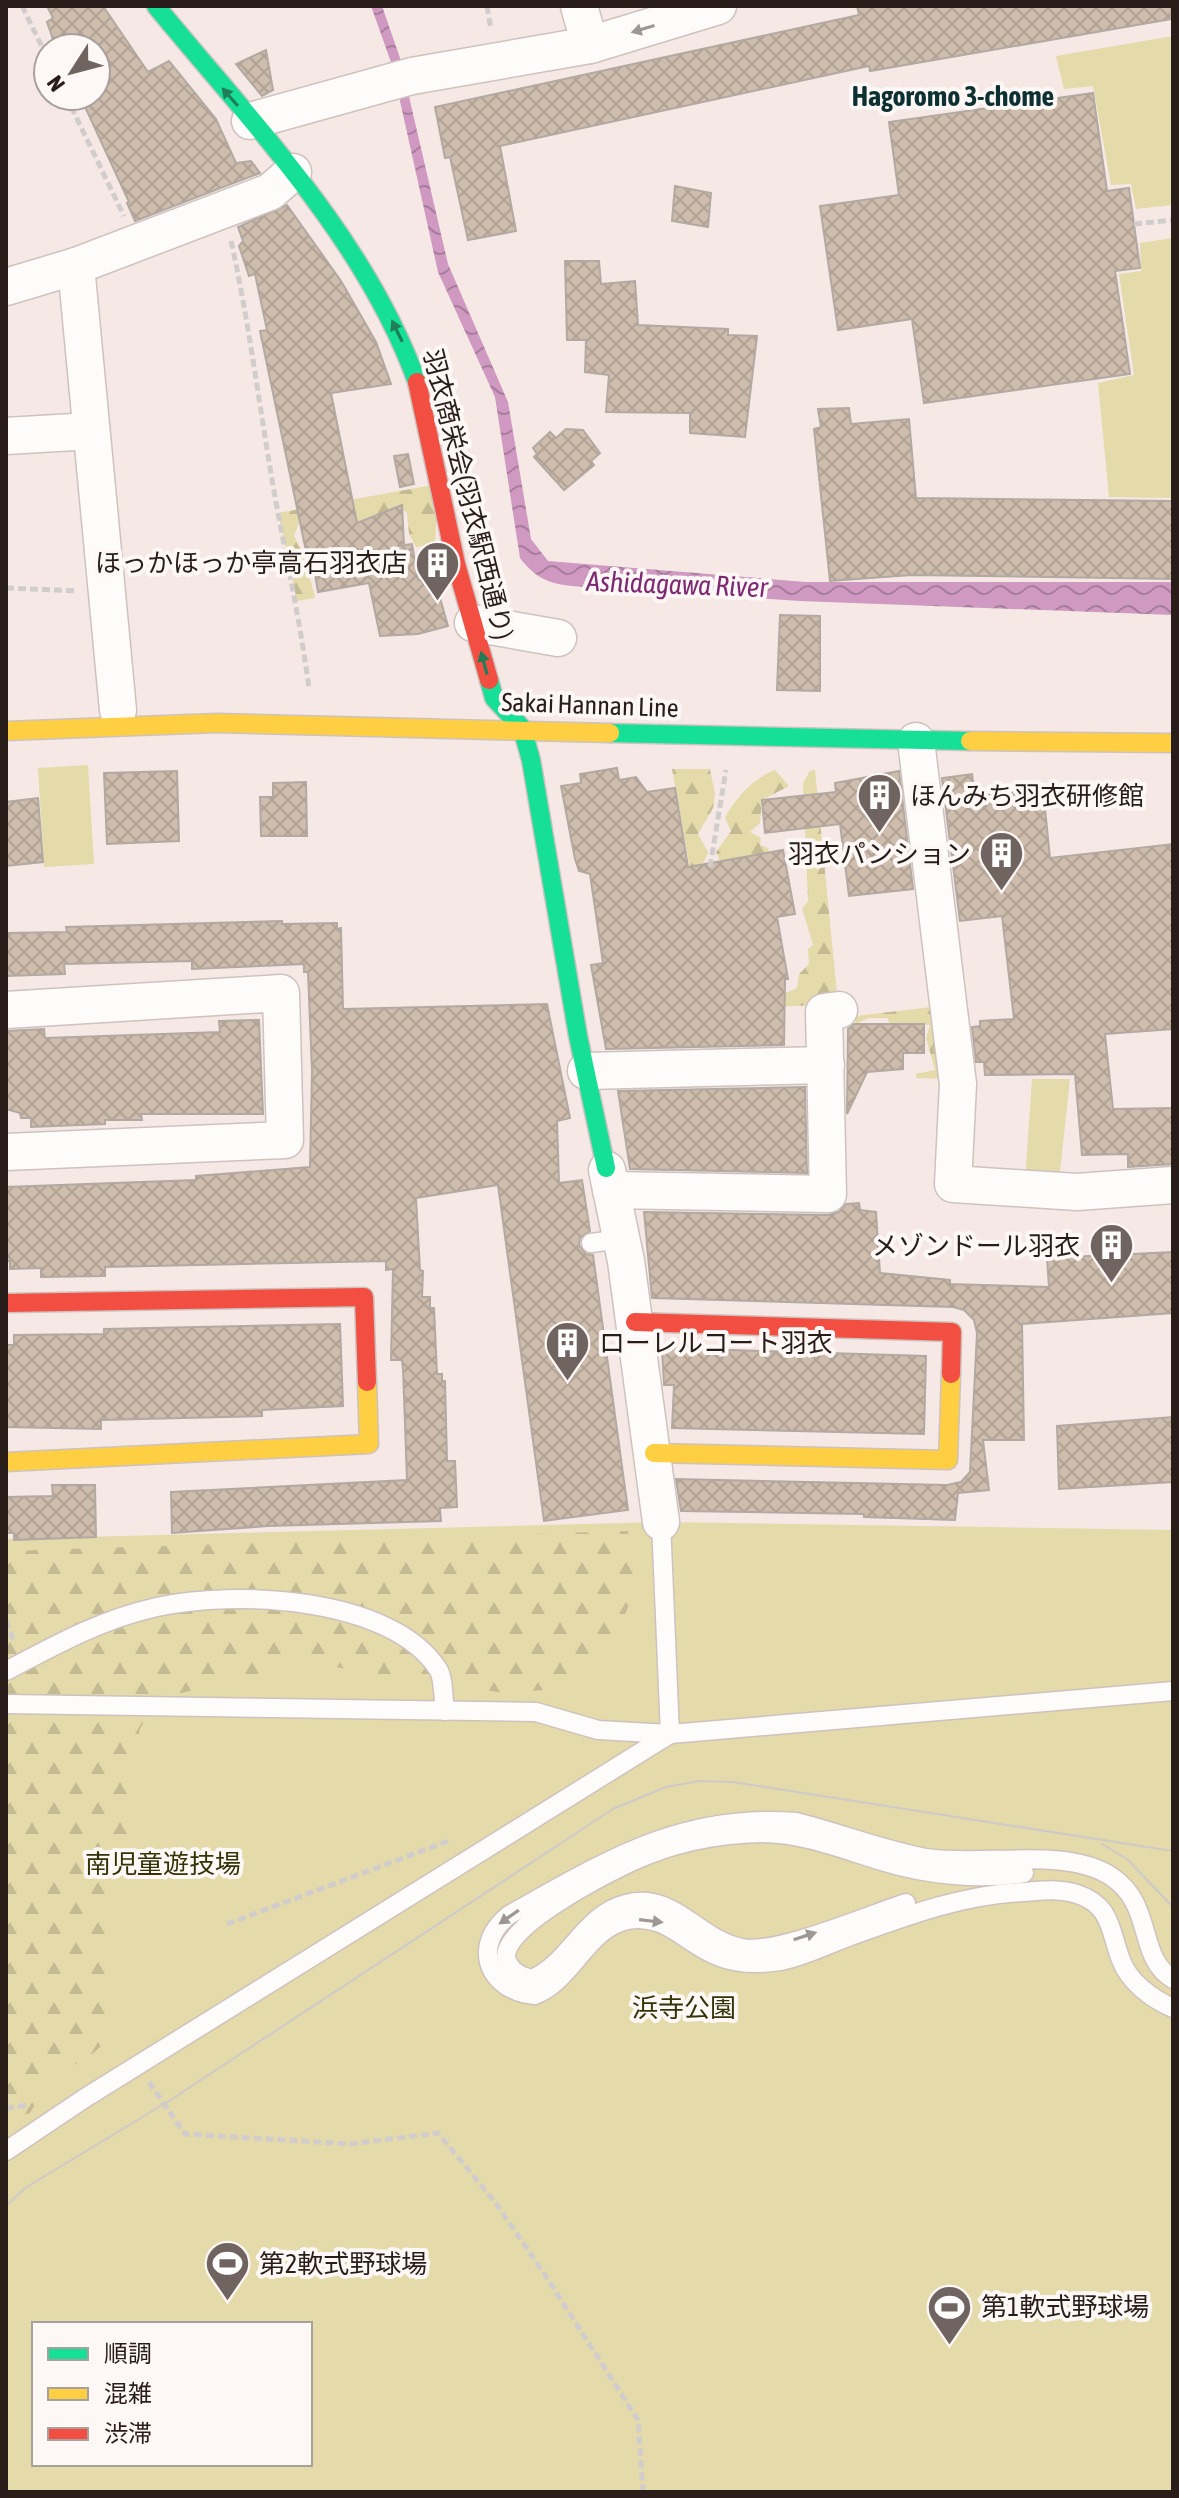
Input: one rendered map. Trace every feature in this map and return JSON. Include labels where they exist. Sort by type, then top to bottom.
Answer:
[{"type":"street","name":"羽衣商栄会(羽衣駅西通り)","points":[[156,6],[293,172],[362,268],[399,333],[422,397],[456,564],[494,698],[522,728]]},
{"type":"street","points":[[579,6],[590,45]]},
{"type":"street","points":[[250,121],[397,80],[590,45],[718,6]]},
{"type":"street","points":[[6,287],[76,266],[270,192],[293,172]]},
{"type":"street","points":[[76,266],[118,710]]},
{"type":"street","points":[[6,436],[91,431]]},
{"type":"street","points":[[473,623],[558,638]]},
{"type":"street","name":"Sakai Hannan Line","points":[[6,731],[103,724],[522,728],[916,741],[1173,743]]},
{"type":"street","points":[[522,728],[531,760],[586,1071],[609,1179],[607,1241],[635,1322],[661,1522]]},
{"type":"street","points":[[916,741],[958,1084],[953,1184],[1077,1192],[1173,1185]]},
{"type":"street","points":[[6,1010],[281,993],[285,1140],[6,1152]]},
{"type":"street","points":[[609,1179],[828,1194],[824,1012],[839,1010]]},
{"type":"street","points":[[586,1071],[826,1065]]},
{"type":"street","points":[[6,1303],[364,1297],[369,1444],[6,1462]]},
{"type":"street","points":[[635,1322],[952,1332],[948,1460],[654,1453]]},
{"type":"lane","points":[[661,1522],[670,1734]]},
{"type":"lane","points":[[6,1671],[90,1627],[159,1606],[234,1601],[307,1604],[348,1611],[408,1640],[439,1670],[445,1711]]},
{"type":"lane","points":[[6,1704],[536,1712],[598,1730],[670,1734],[1173,1691]]},
{"type":"lane","points":[[6,2151],[137,2065],[670,1734]]},
{"type":"lane","points":[[1173,1998],[1144,1979],[1135,1955],[1121,1918],[1107,1899],[1078,1882],[1045,1880],[944,1891],[757,1949],[722,1942],[664,1905],[629,1903],[601,1914],[547,1971],[532,1979],[518,1975],[506,1962],[504,1950],[513,1934],[535,1917],[631,1862],[695,1840],[764,1833],[795,1835],[888,1863],[945,1873],[983,1876],[1059,1871],[1087,1874],[1103,1883],[1126,1904],[1134,1923],[1135,1955],[1134,1982],[1173,2008]]},
{"type":"lane","points":[[1135,1955],[1158,1965],[1173,1979]]},
{"type":"lane","points":[[1135,1955],[1173,1989]]},
{"type":"path","points":[[22,6],[35,32]]},
{"type":"path","points":[[74,112],[137,242]]},
{"type":"path","points":[[223,208],[245,306],[310,697]]},
{"type":"path","points":[[1134,224],[1173,220]]},
{"type":"path","points":[[6,588],[109,593]]},
{"type":"path","points":[[710,867],[726,769]]},
{"type":"path","points":[[227,1924],[457,1837]]},
{"type":"path","points":[[137,2065],[185,2134],[350,2144],[438,2133],[528,2250],[638,2420],[643,2492]]},
{"type":"green space","points":[[1173,36],[1173,205],[1136,209],[1131,184],[1111,185],[1093,86],[1064,89],[1056,56]]},
{"type":"green space","points":[[1173,238],[1173,498],[1109,497],[1098,383],[1134,375],[1119,274],[1141,271],[1140,243]]},
{"type":"green space","points":[[438,484],[435,545],[416,547],[409,534],[407,513],[399,507],[365,520],[363,530],[302,515],[294,536],[304,555],[303,568],[311,581],[315,598],[297,601],[278,513]]},
{"type":"green space","points":[[88,765],[94,864],[44,867],[38,768]]},
{"type":"green space","points":[[672,769],[710,769],[715,794],[713,808],[698,834],[708,852],[704,862],[690,869]]},
{"type":"green space","points":[[775,770],[789,786],[762,800],[760,823],[750,832],[761,838],[760,845],[768,848],[770,855],[720,861],[716,852],[731,831],[725,818],[729,811],[753,783]]},
{"type":"green space","points":[[815,770],[838,1004],[750,1008],[797,988],[799,974],[809,964],[808,949],[813,945],[802,908],[808,902],[803,783],[810,771]]},
{"type":"green space","points":[[931,1007],[946,1079],[916,1078],[916,1074],[935,1070],[926,1038],[930,1025],[889,1023],[888,1018],[869,1018],[855,1024],[856,1016]]},
{"type":"green space","points":[[1032,1079],[1070,1079],[1059,1181],[1025,1182]]},
{"type":"green space","name":"浜寺公園","points":[[661,1522],[1173,1530],[1173,2492],[6,2492],[6,1539]]},
{"type":"green space","points":[[628,1531],[635,1589],[614,1643],[571,1688],[504,1693],[296,1661],[248,1677],[165,1697],[140,1728],[131,1782],[132,1840],[102,1907],[110,1962],[103,1980],[110,2004],[107,2041],[84,2061],[47,2075],[49,2083],[29,2114],[6,2118],[6,1551]]},
{"type":"water","name":"Ashidagawa River","points":[[371,6],[382,6],[400,58],[448,264],[508,402],[531,539],[548,561],[806,582],[1173,582],[1173,615],[800,601],[585,587],[557,584],[534,573],[520,558],[495,397],[438,272],[392,65]]},
{"type":"building","points":[[47,6],[103,6],[148,72],[169,61],[216,119],[236,163],[251,161],[260,173],[135,221],[87,112],[112,112],[112,32],[50,32],[47,22],[53,18]]},
{"type":"building","points":[[857,6],[1171,6],[1172,19],[870,71],[869,66],[500,146],[516,231],[468,240],[450,157],[445,158],[435,107],[859,15]]},
{"type":"building","points":[[266,50],[273,90],[262,96],[236,64]]},
{"type":"building","points":[[1093,93],[1107,191],[1129,188],[1140,268],[1115,271],[1130,374],[924,403],[912,319],[838,330],[820,206],[899,195],[889,122]]},
{"type":"building","points":[[675,186],[711,193],[708,227],[672,221]]},
{"type":"building","points":[[287,205],[341,281],[376,342],[391,384],[331,393],[357,523],[402,505],[404,545],[412,544],[418,580],[434,577],[448,626],[418,634],[380,636],[369,583],[318,592],[315,574],[311,575],[260,331],[267,330],[255,274],[249,276],[239,246],[243,241],[238,227]]},
{"type":"building","points":[[565,261],[599,261],[601,284],[635,281],[638,325],[728,329],[728,335],[757,336],[745,437],[690,433],[690,413],[606,412],[609,375],[585,372],[586,340],[567,340]]},
{"type":"building","points":[[849,408],[851,424],[909,419],[916,498],[1173,501],[1173,579],[912,575],[830,581],[814,429],[821,427],[818,409]]},
{"type":"building","points":[[566,429],[583,430],[600,453],[591,461],[594,465],[564,490],[534,457],[537,454],[533,448],[550,432],[556,438]]},
{"type":"building","points":[[408,454],[414,484],[400,487],[394,456]]},
{"type":"building","points":[[780,615],[820,616],[820,691],[777,690]]},
{"type":"building","points":[[617,768],[619,780],[636,777],[647,792],[675,788],[688,867],[783,850],[795,914],[777,917],[788,979],[785,979],[784,1045],[606,1049],[591,965],[603,963],[590,874],[579,871],[575,859],[561,786],[581,783],[580,774]]},
{"type":"building","points":[[177,771],[179,841],[107,844],[104,773]]},
{"type":"building","name":"ほんみち羽衣研修館","points":[[899,771],[913,889],[849,896],[840,824],[765,833],[762,800],[836,792],[835,783]]},
{"type":"building","points":[[972,774],[975,796],[1043,789],[1050,858],[1173,844],[1173,1029],[1105,1034],[1113,1109],[1173,1108],[1173,1164],[1128,1167],[1128,1154],[1082,1155],[1075,1074],[985,1075],[984,1062],[976,1062],[972,1027],[980,1026],[980,1021],[1014,1019],[1002,916],[960,921],[942,778]]},
{"type":"building","points":[[306,782],[307,836],[261,836],[260,797],[273,797],[273,783]]},
{"type":"building","points":[[38,798],[43,862],[6,866],[6,802]]},
{"type":"building","points":[[282,921],[282,924],[337,923],[337,929],[341,928],[343,1009],[547,1004],[570,1118],[557,1121],[559,1183],[582,1180],[590,1231],[580,1238],[579,1245],[586,1254],[593,1255],[628,1510],[544,1521],[498,1185],[416,1198],[420,1270],[423,1271],[422,1297],[430,1297],[430,1308],[434,1308],[437,1374],[442,1374],[442,1381],[445,1381],[447,1461],[455,1461],[457,1507],[440,1508],[441,1521],[268,1526],[172,1533],[171,1492],[407,1480],[403,1369],[402,1360],[391,1360],[393,1269],[386,1270],[386,1261],[105,1267],[105,1276],[41,1277],[41,1268],[10,1269],[10,1261],[6,1261],[6,1187],[196,1180],[196,1176],[310,1167],[312,1071],[308,972],[304,972],[304,964],[192,969],[192,961],[64,964],[65,974],[6,976],[6,933],[67,932],[66,927]]},
{"type":"building","points":[[259,1020],[263,1114],[141,1114],[142,1120],[31,1127],[31,1118],[21,1118],[20,1113],[6,1109],[6,1031],[44,1029],[45,1038],[220,1032],[219,1021]]},
{"type":"building","points":[[854,1024],[924,1024],[924,1053],[903,1053],[903,1069],[867,1072],[847,1114],[848,1029]]},
{"type":"building","points":[[805,1087],[807,1173],[630,1169],[618,1091]]},
{"type":"building","points":[[859,1203],[860,1210],[876,1212],[880,1273],[950,1280],[950,1284],[1049,1287],[1047,1258],[1173,1252],[1173,1313],[1022,1324],[1024,1440],[983,1440],[989,1490],[958,1493],[955,1520],[864,1517],[864,1514],[681,1511],[676,1479],[947,1485],[961,1482],[970,1472],[977,1333],[974,1320],[964,1310],[953,1307],[652,1298],[644,1212],[828,1215],[839,1212],[846,1204]]},
{"type":"building","points":[[340,1324],[343,1406],[262,1410],[262,1416],[101,1420],[101,1429],[6,1427],[6,1345],[14,1345],[14,1335],[104,1334],[104,1329]]},
{"type":"building","points":[[662,1348],[926,1356],[924,1434],[672,1428],[674,1385],[664,1385]]},
{"type":"building","points":[[1173,1417],[1173,1482],[1059,1489],[1057,1426]]},
{"type":"building","points":[[52,1485],[95,1485],[96,1537],[14,1540],[14,1533],[6,1533],[6,1497],[53,1496]]},
{"type":"tram line","points":[[181,2093],[613,1809],[666,1787],[699,1781],[733,1782],[1173,1851]]},
{"type":"tram line","points":[[1102,1844],[1127,1859],[1173,1907]]},
{"type":"tram line","points":[[6,2206],[25,2188],[182,2093]]},
{"type":"traffic: fast","points":[[156,6],[267,138],[337,231],[395,329],[417,382]]},
{"type":"traffic: fast","points":[[489,680],[494,698],[522,728],[531,760],[578,1036],[606,1168]]},
{"type":"traffic: fast","points":[[610,733],[970,741]]},
{"type":"traffic: slow","points":[[6,731],[217,723],[610,733]]},
{"type":"traffic: slow","points":[[970,741],[1173,743]]},
{"type":"traffic: slow","points":[[654,1453],[948,1460],[951,1374]]},
{"type":"traffic: slow","points":[[6,1462],[369,1444],[367,1382]]},
{"type":"traffic: jam","points":[[417,382],[456,564],[489,680]]},
{"type":"traffic: jam","points":[[6,1303],[364,1297],[367,1382]]},
{"type":"traffic: jam","points":[[635,1322],[952,1332],[951,1374]]},
{"type":"place","name":"ほっかほっか亭高石羽衣店","points":[[438,602]]},
{"type":"place","name":"ほんみち羽衣研修館","points":[[879,835]]},
{"type":"place","name":"羽衣パンション","points":[[1002,893]]},
{"type":"place","name":"メゾンドール羽衣","points":[[1111,1285]]},
{"type":"place","name":"ローレルコート羽衣","points":[[568,1382]]},
{"type":"place","name":"第2軟式野球場","points":[[228,2303]]},
{"type":"place","name":"第1軟式野球場","points":[[950,2346]]},
{"type":"district","name":"Hagoromo 3-chome","points":[[953,96]]},
{"type":"park label","name":"南児童遊技場","points":[[163,1864]]}]
